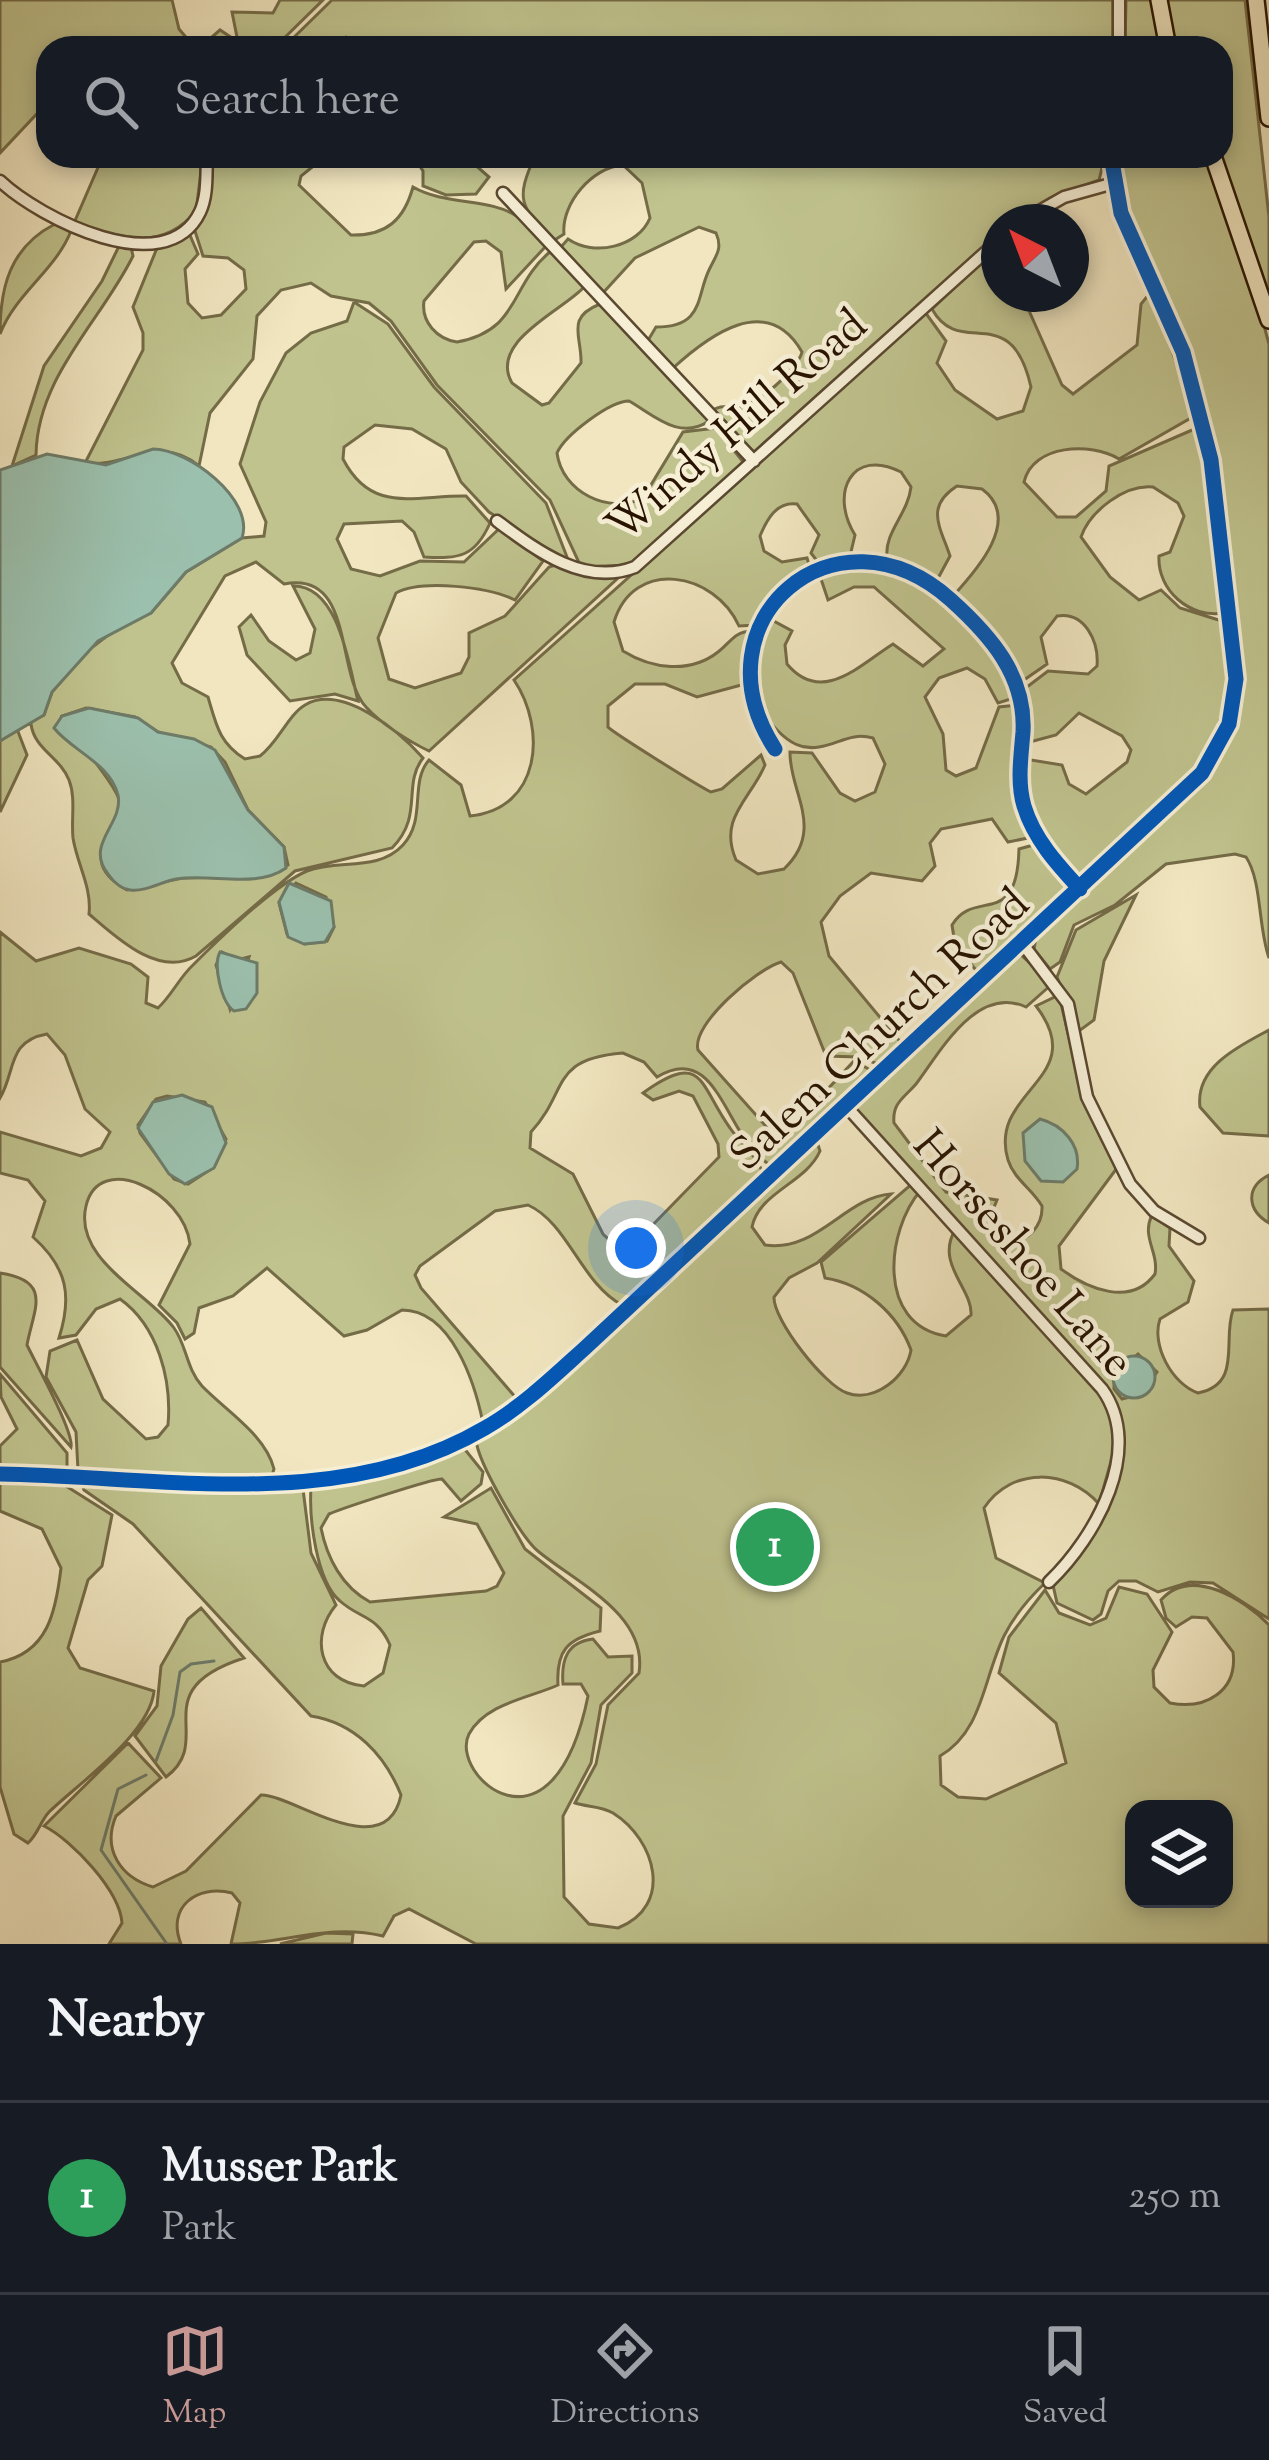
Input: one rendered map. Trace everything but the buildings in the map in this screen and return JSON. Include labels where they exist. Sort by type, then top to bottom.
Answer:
[{"type":"highway","points":[[1159,0],[1166,36]]},
{"type":"highway","points":[[1256,0],[1269,118]]},
{"type":"highway","points":[[1217,168],[1269,320]]},
{"type":"street","points":[[1119,0],[1119,36]]},
{"type":"street","points":[[0,182],[60,222],[132,243],[157,244],[178,236],[197,218],[205,168]]},
{"type":"street","name":"Salem Church Road","points":[[0,1474],[307,1482],[391,1466],[454,1444],[503,1417],[553,1377],[1202,773],[1226,734],[1236,686],[1203,418],[1183,352],[1129,232],[1112,168]]},
{"type":"street","points":[[1052,204],[1114,183]]},
{"type":"street","points":[[503,193],[754,461]]},
{"type":"street","name":"Windy Hill Road","points":[[497,521],[566,564],[622,572],[648,557],[981,256]]},
{"type":"street","points":[[775,749],[753,707],[749,673],[756,636],[772,605],[800,579],[836,562],[874,560],[914,572],[970,618],[1011,670],[1023,712],[1020,781],[1025,810],[1043,846],[1080,889]]},
{"type":"street","points":[[1022,943],[1068,1004],[1087,1097],[1130,1184],[1154,1211],[1199,1238]]},
{"type":"street","name":"Horseshoe Lane","points":[[846,1106],[1102,1389],[1118,1418],[1120,1447],[1094,1523],[1076,1555],[1049,1582]]},
{"type":"shaded area","points":[[0,0],[172,0],[185,36],[36,36],[36,115],[0,153]]},
{"type":"shaded area","points":[[280,0],[323,0],[286,36],[237,36],[232,12],[273,13]]},
{"type":"shaded area","points":[[332,0],[1113,0],[1113,36],[295,36]]},
{"type":"shaded area","points":[[1126,0],[1154,0],[1160,36],[1125,36]]},
{"type":"shaded area","points":[[1163,0],[1245,0],[1269,217],[1269,308],[1221,168],[1233,168],[1233,36],[1170,36]]},
{"type":"shaded area","points":[[98,168],[201,168],[196,211],[169,233],[140,238],[74,223]]},
{"type":"shaded area","points":[[209,168],[311,168],[299,185],[351,235],[374,233],[392,224],[413,187],[507,211],[546,246],[506,289],[501,252],[486,241],[474,242],[424,301],[432,328],[457,342],[493,328],[551,251],[584,287],[519,340],[507,368],[512,383],[542,405],[549,403],[581,363],[578,329],[582,315],[600,304],[709,421],[677,427],[629,401],[621,402],[589,420],[557,453],[577,489],[616,504],[643,498],[683,432],[716,428],[744,463],[629,565],[581,567],[550,500],[437,385],[391,321],[369,303],[331,296],[311,283],[281,290],[257,316],[253,359],[210,413],[199,466],[171,452],[85,463],[143,350],[143,333],[133,307],[157,248],[189,233],[198,254],[185,269],[188,303],[202,318],[221,315],[246,289],[244,270],[228,258],[203,256],[194,228],[203,214]]},
{"type":"shaded area","points":[[421,168],[479,168],[489,177],[476,194],[446,195],[423,186]]},
{"type":"shaded area","points":[[531,168],[609,168],[581,189],[568,211],[564,234],[553,241],[533,219],[523,193]]},
{"type":"shaded area","points":[[626,168],[1102,168],[1099,180],[1041,204],[981,204],[981,249],[754,452],[711,411],[746,405],[785,377],[802,352],[788,334],[772,324],[737,325],[672,369],[647,342],[656,327],[683,322],[696,309],[718,252],[716,233],[699,227],[635,258],[602,294],[561,247],[568,239],[590,247],[614,246],[636,236],[650,218],[642,183]]},
{"type":"shaded area","points":[[1120,168],[1211,168],[1245,256],[1269,344],[1269,958],[1251,867],[1246,857],[1235,854],[1166,864],[1115,905],[1074,925],[1060,962],[1050,969],[1034,949],[1036,938],[1207,777],[1228,744],[1242,693],[1209,416],[1188,350],[1127,211]]},
{"type":"shaded area","points":[[55,224],[71,231],[0,334],[2,300],[11,270],[27,244]]},
{"type":"shaded area","points":[[120,244],[131,247],[133,256],[59,375],[39,427],[36,455],[12,466],[44,366],[102,281]]},
{"type":"shaded area","points":[[981,263],[981,312],[1030,312],[1062,385],[1073,394],[1137,345],[1141,304],[1150,293],[1196,415],[1119,459],[1094,450],[1051,454],[1030,469],[1024,482],[1057,517],[1076,517],[1106,491],[1109,466],[1199,427],[1224,613],[1188,607],[1170,591],[1159,556],[1170,552],[1184,516],[1178,503],[1153,487],[1131,490],[1110,501],[1081,537],[1110,577],[1139,600],[1161,590],[1180,608],[1225,622],[1223,710],[1212,743],[1195,771],[1173,797],[1081,879],[1055,858],[1037,828],[1025,759],[1062,765],[1069,784],[1086,794],[1127,762],[1131,750],[1122,736],[1079,713],[1056,735],[1026,743],[1023,690],[1048,671],[1088,674],[1097,666],[1096,647],[1082,623],[1057,616],[1041,637],[1047,664],[1021,682],[1000,645],[953,596],[983,559],[997,529],[993,501],[982,489],[957,486],[941,502],[938,518],[950,556],[936,582],[887,558],[889,540],[911,487],[901,472],[869,465],[850,478],[845,490],[844,504],[855,535],[850,556],[817,561],[811,553],[819,535],[797,504],[778,508],[770,518],[760,536],[764,551],[782,562],[807,558],[810,568],[780,591],[756,625],[739,626],[712,593],[694,584],[656,580],[639,588],[624,601],[614,622],[623,651],[646,662],[695,664],[737,635],[751,631],[745,684],[697,697],[665,684],[635,684],[608,706],[608,727],[711,792],[722,789],[761,755],[765,765],[738,810],[731,832],[736,860],[758,874],[784,869],[803,839],[790,752],[812,753],[840,793],[855,801],[875,792],[885,764],[873,738],[858,736],[807,747],[787,739],[767,719],[755,678],[768,618],[792,631],[785,645],[787,664],[814,681],[841,677],[893,644],[923,666],[944,649],[874,587],[854,587],[828,600],[819,573],[852,568],[912,580],[964,616],[1003,667],[1017,697],[998,703],[985,679],[967,668],[939,678],[925,697],[943,734],[946,770],[956,776],[976,768],[999,707],[1018,705],[1016,767],[1033,837],[1008,842],[992,819],[941,829],[930,843],[935,866],[922,881],[871,873],[840,896],[821,922],[829,956],[903,1045],[881,1065],[858,1057],[826,1056],[793,973],[781,962],[728,999],[705,1026],[698,1050],[773,1134],[796,1123],[854,1061],[874,1072],[773,1166],[757,1155],[721,1099],[696,1072],[678,1069],[657,1077],[644,1062],[623,1053],[599,1056],[571,1070],[531,1132],[530,1148],[573,1174],[603,1234],[617,1247],[637,1241],[719,1157],[718,1144],[693,1096],[679,1091],[653,1100],[643,1093],[663,1080],[689,1073],[698,1078],[763,1174],[622,1305],[596,1283],[554,1225],[528,1205],[495,1211],[420,1266],[415,1275],[421,1288],[517,1399],[483,1423],[467,1370],[435,1322],[402,1310],[367,1330],[344,1336],[267,1268],[233,1296],[199,1308],[194,1333],[185,1339],[159,1305],[190,1244],[184,1225],[173,1208],[141,1184],[107,1181],[94,1189],[86,1206],[91,1243],[116,1274],[174,1328],[197,1379],[254,1434],[274,1469],[271,1478],[78,1470],[76,1432],[46,1377],[50,1351],[77,1340],[103,1399],[146,1439],[158,1437],[168,1425],[168,1390],[153,1339],[120,1299],[96,1309],[76,1335],[59,1338],[64,1284],[54,1260],[33,1237],[45,1201],[28,1180],[0,1173],[0,1132],[81,1156],[101,1148],[110,1132],[85,1109],[65,1055],[47,1034],[19,1050],[0,1098],[0,932],[36,961],[79,948],[131,964],[148,977],[146,1003],[158,1008],[218,941],[294,878],[319,868],[382,859],[403,845],[414,824],[420,779],[429,760],[461,785],[470,816],[494,810],[524,783],[531,764],[531,721],[514,680],[925,312],[946,341],[937,363],[955,390],[997,419],[1023,411],[1031,387],[1011,344],[943,323],[932,309]],"holes":[[[296,883],[326,897],[334,927],[327,941],[305,944],[287,934],[279,903]],[[222,952],[237,960],[249,957],[230,1009],[216,965]],[[167,1096],[205,1102],[226,1139],[214,1167],[188,1184],[174,1179],[138,1125],[156,1099]]]},
{"type":"shaded area","points":[[354,302],[388,324],[434,387],[546,503],[567,557],[567,561],[489,512],[461,482],[446,449],[412,429],[375,425],[344,447],[343,459],[367,488],[396,498],[466,496],[490,523],[472,549],[436,558],[424,557],[414,532],[402,521],[344,524],[337,539],[351,569],[380,576],[420,561],[464,562],[500,528],[543,561],[515,600],[455,586],[422,586],[396,593],[378,638],[389,679],[415,688],[461,673],[469,657],[469,633],[505,616],[549,567],[559,564],[618,578],[429,751],[389,727],[423,758],[414,779],[407,824],[392,848],[295,871],[196,956],[167,962],[153,958],[89,914],[73,838],[69,780],[37,740],[31,724],[23,725],[44,715],[52,692],[86,652],[124,623],[151,613],[186,572],[242,538],[264,536],[266,522],[240,464],[260,402],[286,353],[311,333],[347,321]],"holes":[[[256,562],[284,584],[307,584],[322,593],[340,628],[356,692],[384,723],[336,700],[305,705],[260,756],[245,759],[224,739],[208,697],[182,683],[172,663],[225,576]],[[86,708],[135,717],[158,732],[211,747],[225,762],[248,810],[284,847],[288,865],[267,876],[182,878],[127,890],[111,879],[101,858],[117,814],[117,794],[62,716]]]},
{"type":"shaded area","points":[[153,449],[184,457],[216,479],[238,508],[242,538],[186,572],[151,613],[98,641],[52,692],[44,715],[0,741],[0,470],[47,454],[106,465]]},
{"type":"shaded area","points":[[293,586],[309,589],[331,613],[346,649],[358,701],[335,694],[290,701],[247,655],[239,627],[251,615],[269,641],[296,660],[310,653],[315,629]]},
{"type":"shaded area","points":[[89,708],[138,718],[158,732],[194,739],[215,750],[248,810],[284,847],[286,868],[261,878],[176,879],[136,890],[118,884],[108,874],[100,853],[116,815],[114,784],[54,728],[62,716]]},
{"type":"shaded area","points":[[17,729],[27,755],[0,812],[0,741]]},
{"type":"shaded area","points":[[1037,844],[1071,888],[979,974],[955,944],[952,925],[961,914],[1003,899],[1011,890],[1019,849]]},
{"type":"shaded area","points":[[289,883],[331,901],[334,927],[325,942],[304,944],[288,937],[279,902]]},
{"type":"shaded area","points":[[1136,895],[1104,961],[1094,1020],[1079,1031],[1057,977],[1076,930]]},
{"type":"shaded area","points":[[220,952],[257,963],[257,993],[246,1009],[234,1011],[225,1000],[218,974]]},
{"type":"shaded area","points":[[1020,954],[1052,984],[1026,1007],[1008,1002],[975,1013],[900,1101],[894,1123],[946,1192],[997,1200],[987,1224],[992,1236],[1007,1243],[1028,1236],[1040,1220],[1042,1206],[1011,1167],[1005,1136],[1011,1117],[1046,1068],[1052,1051],[1050,1031],[1036,1006],[1059,995],[1083,1098],[1117,1168],[1059,1246],[1061,1269],[1096,1288],[1134,1290],[1155,1274],[1148,1230],[1152,1215],[1170,1228],[1169,1246],[1194,1281],[1188,1302],[1160,1319],[1158,1340],[1172,1372],[1198,1393],[1212,1388],[1226,1371],[1233,1310],[1269,1309],[1269,1619],[1213,1583],[1190,1582],[1158,1592],[1136,1581],[1119,1581],[1108,1591],[1101,1614],[1093,1620],[1057,1603],[1053,1585],[1092,1526],[1113,1478],[1121,1431],[1118,1411],[854,1107]],"holes":[[[1138,1354],[1157,1372],[1142,1394],[1122,1399],[1114,1389],[1114,1375]]]},
{"type":"shaded area","points":[[1269,1030],[1269,1136],[1223,1133],[1200,1107],[1204,1080],[1221,1060]]},
{"type":"shaded area","points":[[182,1095],[212,1107],[226,1143],[214,1168],[185,1184],[169,1174],[138,1128],[153,1102]]},
{"type":"shaded area","points":[[1040,1119],[1063,1131],[1076,1152],[1077,1169],[1063,1182],[1041,1181],[1025,1161],[1023,1133]]},
{"type":"shaded area","points":[[817,1142],[820,1151],[813,1162],[764,1205],[752,1227],[765,1245],[800,1241],[859,1204],[891,1194],[817,1263],[789,1278],[774,1297],[791,1336],[826,1378],[847,1393],[878,1391],[896,1378],[911,1350],[898,1324],[878,1303],[853,1287],[825,1278],[821,1262],[914,1182],[921,1190],[900,1228],[895,1251],[898,1296],[908,1314],[923,1328],[946,1336],[971,1315],[949,1254],[955,1230],[1096,1385],[1119,1433],[1099,1504],[1072,1484],[1040,1477],[1009,1485],[984,1508],[996,1558],[1045,1583],[1004,1636],[965,1733],[940,1756],[941,1785],[958,1797],[986,1799],[1066,1763],[1056,1723],[999,1673],[1009,1637],[1045,1590],[1059,1613],[1090,1625],[1106,1618],[1119,1587],[1147,1594],[1172,1632],[1153,1670],[1154,1687],[1170,1703],[1183,1704],[1207,1700],[1225,1687],[1233,1652],[1207,1618],[1192,1617],[1176,1627],[1166,1618],[1161,1600],[1187,1586],[1232,1597],[1269,1625],[1269,1944],[476,1944],[409,1909],[394,1916],[383,1936],[343,1932],[231,1944],[240,1903],[232,1893],[219,1891],[197,1895],[181,1909],[177,1931],[181,1944],[109,1944],[122,1923],[113,1896],[80,1854],[44,1826],[128,1743],[161,1778],[116,1816],[111,1840],[123,1869],[153,1887],[186,1871],[261,1795],[358,1826],[377,1825],[392,1816],[401,1795],[366,1743],[341,1726],[311,1716],[133,1524],[84,1490],[81,1482],[303,1489],[311,1553],[336,1605],[323,1630],[323,1656],[337,1676],[364,1686],[383,1673],[390,1645],[374,1623],[340,1601],[325,1579],[313,1531],[311,1488],[393,1472],[463,1447],[483,1472],[481,1484],[461,1501],[442,1479],[329,1514],[321,1528],[327,1550],[344,1580],[370,1602],[486,1591],[497,1586],[504,1573],[477,1524],[444,1517],[491,1488],[525,1549],[601,1608],[600,1631],[579,1638],[562,1655],[558,1685],[486,1715],[469,1734],[467,1751],[474,1770],[488,1786],[508,1795],[529,1795],[552,1781],[572,1749],[588,1696],[581,1684],[563,1684],[568,1654],[577,1644],[593,1639],[608,1657],[632,1656],[632,1673],[601,1705],[591,1763],[563,1816],[564,1897],[589,1924],[618,1928],[647,1905],[653,1872],[640,1839],[613,1813],[575,1803],[596,1764],[608,1705],[639,1673],[633,1634],[607,1602],[531,1544],[492,1481],[476,1440],[553,1385]]},
{"type":"shaded area","points":[[1269,1175],[1269,1223],[1256,1212],[1252,1199],[1256,1186]]},
{"type":"shaded area","points":[[0,1273],[17,1277],[34,1290],[27,1345],[61,1413],[71,1447],[0,1367]]},
{"type":"shaded area","points":[[1134,1356],[1149,1362],[1155,1377],[1149,1392],[1134,1398],[1119,1392],[1113,1377],[1119,1362]]},
{"type":"shaded area","points":[[0,1374],[67,1453],[67,1469],[0,1468],[0,1446],[17,1429],[1,1397]]},
{"type":"shaded area","points":[[0,1480],[58,1481],[112,1515],[102,1566],[88,1580],[68,1648],[80,1668],[154,1691],[150,1707],[127,1741],[49,1812],[28,1843],[14,1834],[0,1787],[0,1662],[29,1650],[47,1628],[61,1568],[42,1529],[0,1511]]},
{"type":"shaded area","points":[[201,1608],[244,1658],[213,1671],[196,1685],[188,1700],[185,1747],[180,1762],[166,1777],[135,1736],[157,1706],[161,1666],[188,1619]]},
{"type":"shaded area","points":[[326,1933],[353,1934],[352,1944],[280,1944]]},
{"type":"waterway","points":[[156,1761],[173,1715],[180,1672],[191,1664],[214,1661]]},
{"type":"waterway","points":[[146,1775],[118,1789],[101,1850],[167,1944]]},
{"type":"cycle path","points":[[0,1474],[186,1483],[310,1481],[370,1472],[429,1455],[485,1428],[525,1401],[585,1348],[1202,773],[1229,724],[1236,679],[1211,460],[1183,352],[1121,213],[1113,168]]},
{"type":"cycle path","points":[[775,749],[754,702],[751,657],[764,618],[789,588],[823,568],[863,562],[907,572],[951,600],[1003,658],[1022,712],[1024,806],[1040,840],[1080,889]]},
{"type":"place","name":"Musser Park","points":[[775,1547]]}]
